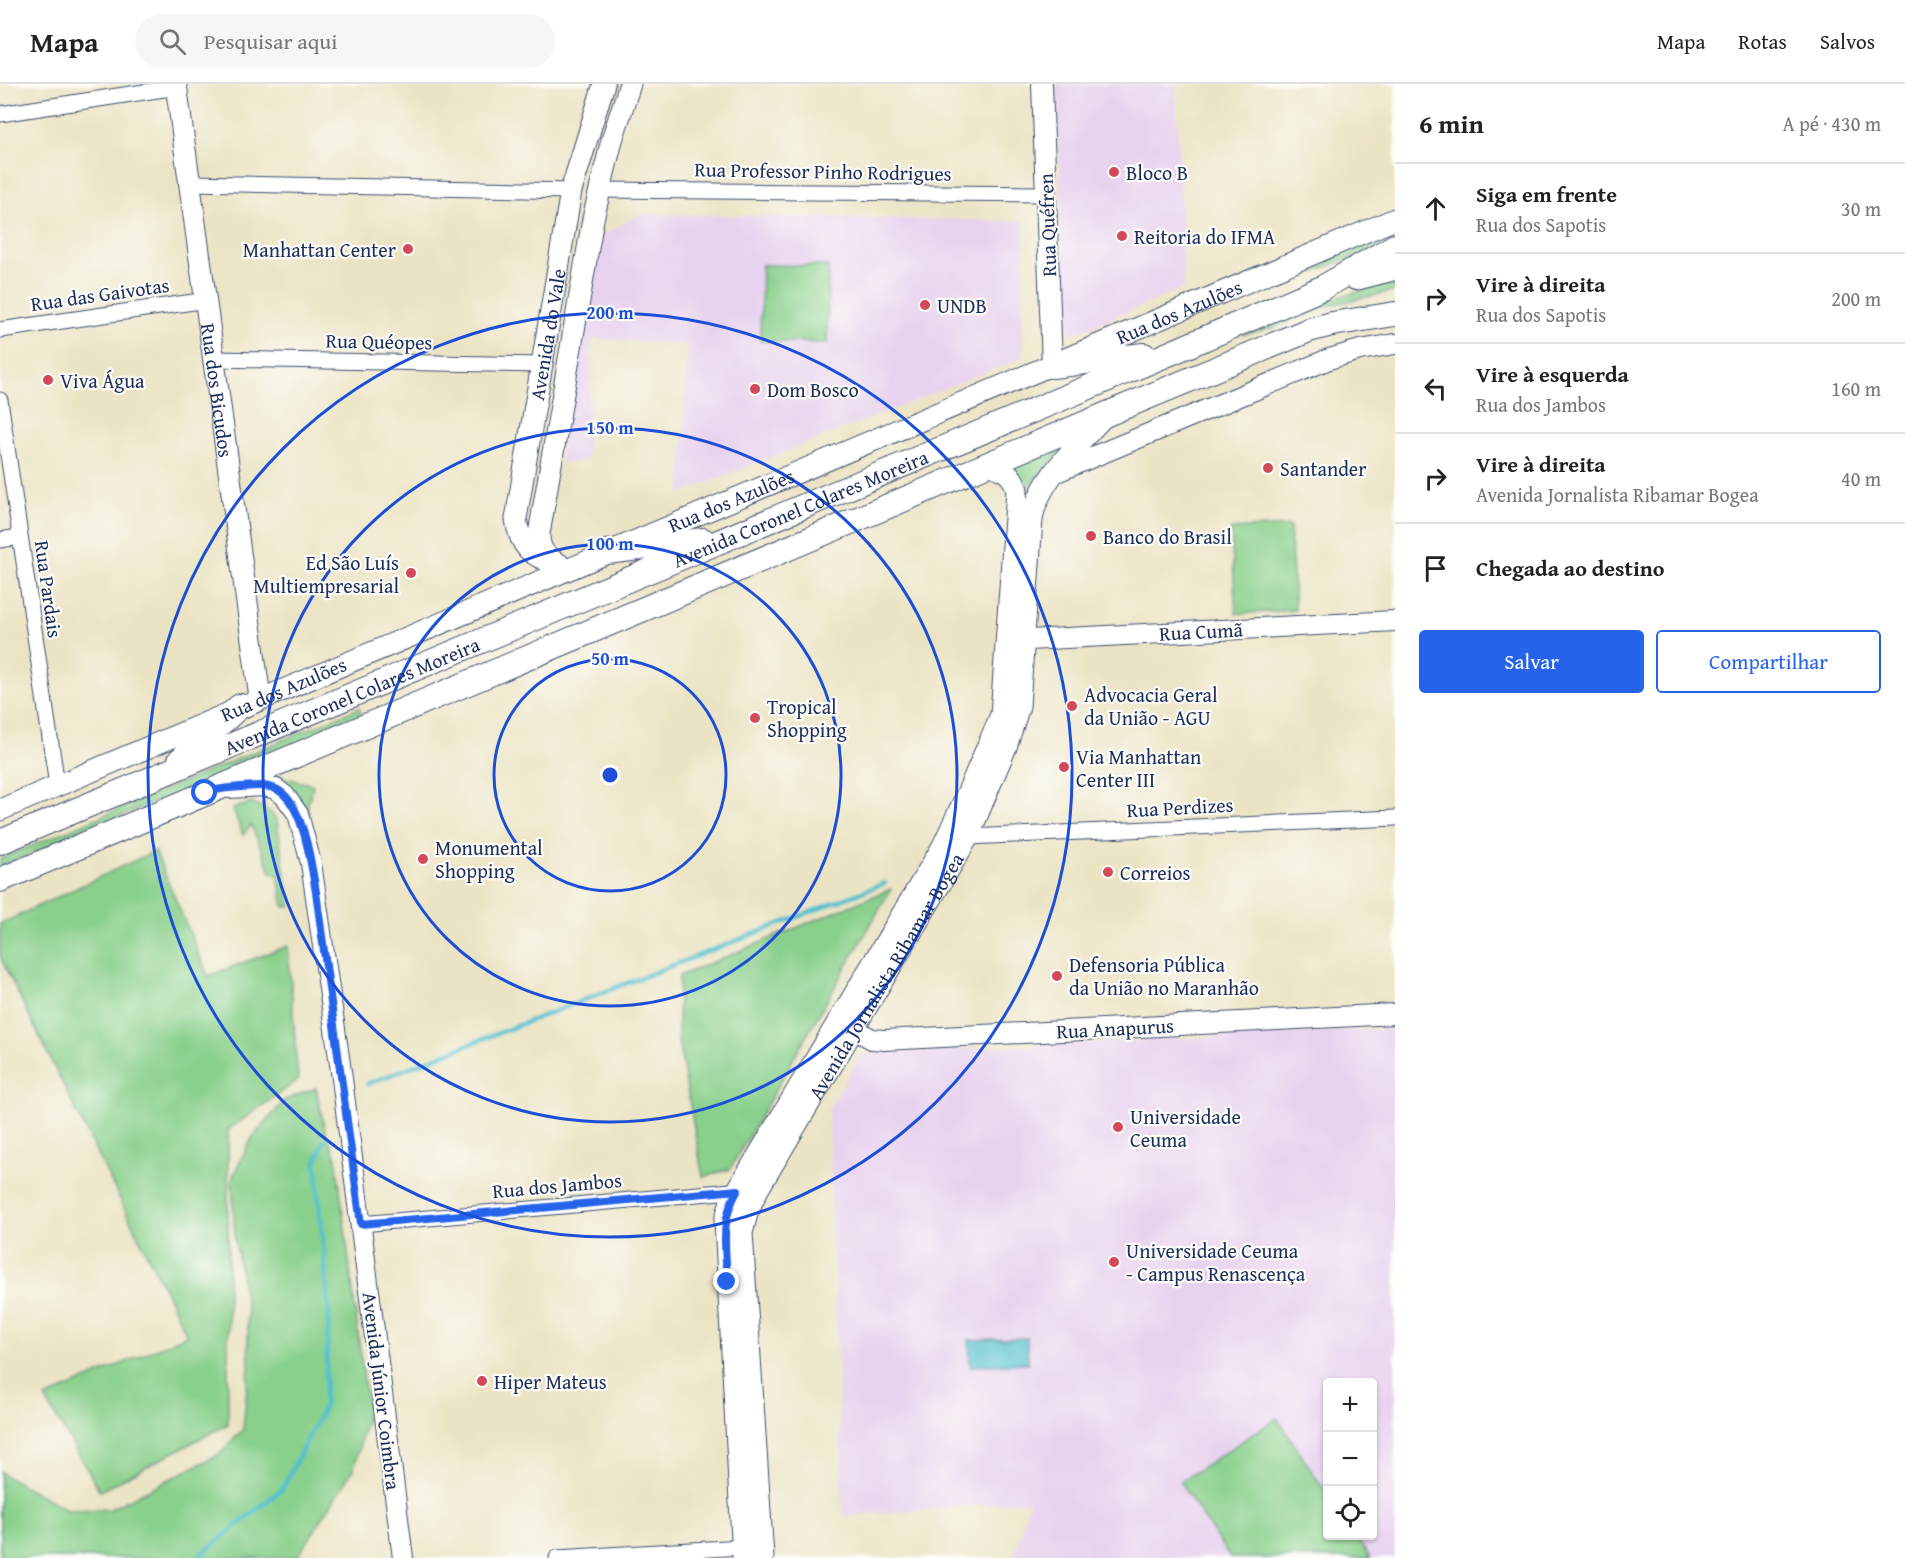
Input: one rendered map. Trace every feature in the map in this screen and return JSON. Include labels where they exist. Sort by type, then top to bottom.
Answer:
[{"type":"main road","points":[[605,84],[612,140]]},
{"type":"main road","name":"Avenida do Vale","points":[[566,566],[546,562],[530,552],[520,538],[516,519],[571,191],[605,84]]},
{"type":"main road","name":"Avenida do Vale","points":[[566,566],[542,551],[539,534],[599,190],[630,84]]},
{"type":"main road","name":"Rua dos Bicudos","points":[[177,85],[215,359],[250,702]]},
{"type":"main road","name":"Rua dos Azulões","points":[[0,810],[566,566],[607,552],[1052,366],[1395,219]]},
{"type":"main road","name":"Avenida Coronel Colares Moreira","points":[[0,842],[1173,352],[1322,288],[1395,246]]},
{"type":"main road","points":[[1322,288],[1395,260]]},
{"type":"main road","points":[[1322,288],[1395,268]]},
{"type":"main road","points":[[550,314],[584,270]]},
{"type":"main road","name":"Avenida Coronel Colares Moreira","points":[[0,879],[1310,330],[1332,324],[1395,314]]},
{"type":"main road","points":[[1052,366],[1173,352]]},
{"type":"main road","name":"Avenida Jornalista Ribamar Bogea","points":[[846,1025],[968,794],[1001,715],[1015,640],[1033,512],[1039,494],[1054,473],[1107,414]]},
{"type":"main road","name":"Avenida Jornalista Ribamar Bogea","points":[[743,1552],[725,1221],[731,1201],[748,1190],[846,1025],[968,837],[1016,719],[1019,706],[1015,640],[1017,490],[1014,479],[1009,473],[987,464]]},
{"type":"main road","points":[[607,552],[732,537]]},
{"type":"main road","points":[[164,774],[250,702]]},
{"type":"main road","name":"Avenida Jornalista Ribamar Bogea","points":[[748,1190],[748,1210],[742,1233],[763,1558]]},
{"type":"street","name":"Rua Quéfren","points":[[1042,84],[1052,366]]},
{"type":"street","points":[[0,114],[177,85]]},
{"type":"street","points":[[191,183],[571,191]]},
{"type":"street","name":"Rua Professor Pinho Rodrigues","points":[[599,190],[1046,194]]},
{"type":"street","name":"Rua das Gaivotas","points":[[0,330],[207,300]]},
{"type":"street","points":[[1054,473],[1329,359],[1360,350],[1395,344]]},
{"type":"street","name":"Rua Quéopes","points":[[215,359],[542,365]]},
{"type":"street","name":"Rua Pardais","points":[[0,400],[57,785]]},
{"type":"street","points":[[0,540],[20,537]]},
{"type":"street","name":"Rua Cumã","points":[[1015,640],[1395,621]]},
{"type":"street","name":"Avenida Júnior Coimbra","points":[[216,789],[255,786],[273,788],[281,792],[298,814],[311,863],[341,1071],[403,1558]]},
{"type":"street","name":"Rua Perdizes","points":[[968,837],[1395,818]]},
{"type":"street","name":"Rua Anapurus","points":[[846,1025],[872,1039],[884,1040],[1395,1014]]},
{"type":"street","name":"Rua dos Jambos","points":[[361,1224],[748,1190]]},
{"type":"street","points":[[557,1558],[743,1552]]},
{"type":"shaded area","name":"Reitoria do IFMA","points":[[1056,84],[1176,84],[1184,288],[1076,333],[1069,332],[1065,323]]},
{"type":"shaded area","points":[[641,214],[1024,221],[1022,358],[681,493],[687,344],[592,339],[586,462],[560,462],[595,239]]},
{"type":"shaded area","name":"Universidade Ceuma - Campus Renascença","points":[[1395,1028],[1395,1558],[1017,1558],[1014,1554],[1030,1501],[843,1516],[828,1110],[861,1054]]},
{"type":"green space","points":[[1395,223],[1395,237],[1375,248],[1306,275],[1309,269],[1357,247],[1354,242]]},
{"type":"green space","points":[[762,265],[828,266],[827,343],[760,341]]},
{"type":"green space","points":[[1395,282],[1395,291],[1326,306],[1272,328],[1242,335],[1320,302]]},
{"type":"green space","points":[[1075,436],[1028,486],[1023,501],[1011,464]]},
{"type":"green space","points":[[1290,526],[1295,610],[1236,614],[1231,529]]},
{"type":"green space","points":[[359,708],[362,717],[0,866],[0,859]]},
{"type":"green space","points":[[275,775],[313,785],[308,803],[308,818],[272,780]]},
{"type":"green space","points":[[251,803],[267,809],[277,821],[290,907],[284,907],[278,875],[271,872],[251,825],[243,835],[233,809]]},
{"type":"green space","points":[[155,851],[208,976],[288,946],[298,1080],[228,1130],[228,1424],[100,1491],[45,1398],[187,1335],[0,957],[0,924]]},
{"type":"green space","points":[[891,889],[730,1169],[703,1177],[678,1040],[679,976]]},
{"type":"green space","points":[[316,1088],[325,1130],[336,1158],[368,1412],[354,1468],[297,1558],[0,1558],[0,1471],[68,1510],[110,1509],[220,1454],[243,1429],[249,1367],[247,1311],[235,1240],[232,1178],[252,1138],[285,1100]]},
{"type":"green space","points":[[1277,1418],[1323,1488],[1323,1540],[1358,1540],[1370,1558],[1230,1558],[1180,1482]]},
{"type":"water","points":[[1027,1338],[1028,1363],[970,1366],[969,1340]]},
{"type":"waterway","points":[[367,1084],[885,883]]},
{"type":"waterway","points":[[197,1558],[282,1489],[324,1407],[329,1313],[316,1162],[324,1140]]},
{"type":"place","name":"Bloco B","points":[[1114,172]]},
{"type":"place","name":"Reitoria do IFMA","points":[[1122,236]]},
{"type":"place","name":"Manhattan Center","points":[[408,249]]},
{"type":"place","name":"UNDB","points":[[925,305]]},
{"type":"place","name":"Viva Água","points":[[48,380]]},
{"type":"place","name":"Dom Bosco","points":[[755,389]]},
{"type":"place","name":"Santander","points":[[1268,468]]},
{"type":"place","name":"Banco do Brasil","points":[[1091,536]]},
{"type":"place","name":"Ed São Luís Multiempresarial","points":[[411,573]]},
{"type":"place","name":"Advocacia Geral da União - AGU","points":[[1072,706]]},
{"type":"place","name":"Tropical Shopping","points":[[755,718]]},
{"type":"place","name":"Via Manhattan Center III","points":[[1064,767]]},
{"type":"place","name":"Monumental Shopping","points":[[423,859]]},
{"type":"place","name":"Correios","points":[[1108,872]]},
{"type":"place","name":"Defensoria Pública da União no Maranhão","points":[[1057,976]]},
{"type":"place","name":"Universidade Ceuma","points":[[1118,1127]]},
{"type":"place","name":"Universidade Ceuma - Campus Renascença","points":[[1114,1262]]},
{"type":"place","name":"Hiper Mateus","points":[[482,1381]]},
{"type":"route","points":[[205,793],[216,789],[255,786],[273,788],[290,801],[298,814],[316,892],[361,1224],[738,1190],[731,1201],[725,1221],[727,1282]]}]
